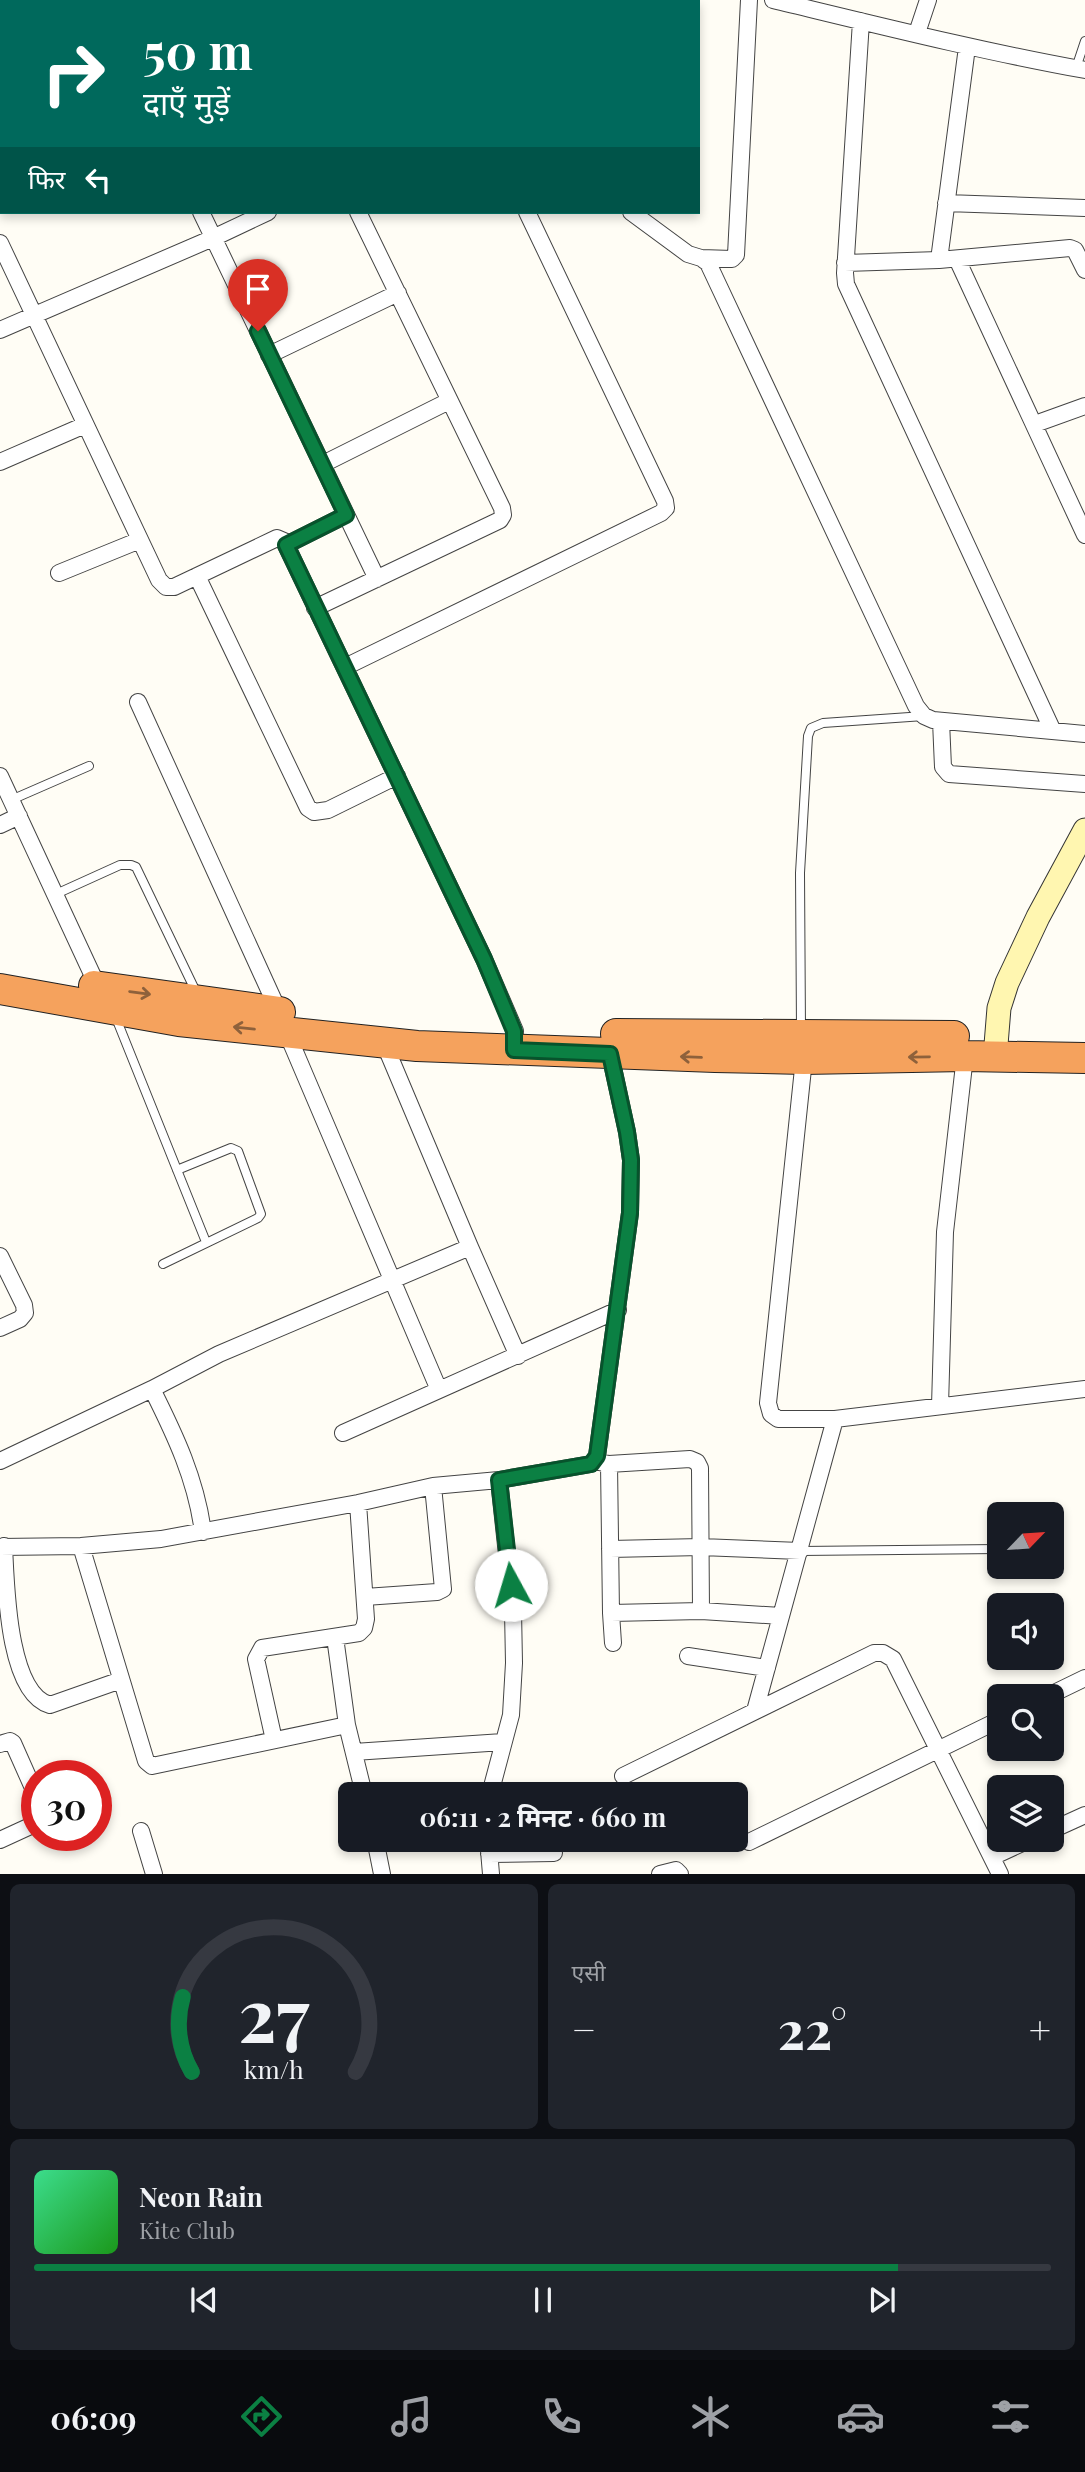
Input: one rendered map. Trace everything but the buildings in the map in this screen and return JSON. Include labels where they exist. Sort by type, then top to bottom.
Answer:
[{"type":"highway","points":[[0,970],[179,1021],[283,1022],[413,1028],[610,1054],[803,1048],[996,1047],[1085,1038]]},
{"type":"highway","points":[[0,989],[105,998],[201,1001],[283,1022],[384,1043],[710,1036],[803,1048],[965,1056],[996,1047],[1085,1058]]},
{"type":"street","points":[[701,258],[732,259],[736,255],[749,0]]},
{"type":"street","points":[[773,0],[820,5],[861,21],[967,47],[1081,69]]},
{"type":"street","points":[[917,33],[928,0]]},
{"type":"street","points":[[861,21],[845,263],[849,293],[1052,730]]},
{"type":"street","points":[[939,260],[967,47]]},
{"type":"street","points":[[946,202],[1085,208]]},
{"type":"street","points":[[202,214],[377,579]]},
{"type":"street","points":[[0,330],[264,214]]},
{"type":"street","points":[[315,608],[500,520],[503,515],[363,214]]},
{"type":"street","points":[[345,667],[661,513],[666,508],[528,214]]},
{"type":"street","points":[[634,214],[688,254],[708,262],[911,694],[924,716],[933,720],[1085,734]]},
{"type":"street","points":[[0,243],[159,580],[166,587],[174,587],[277,538],[284,541],[484,959],[514,1041]]},
{"type":"street","points":[[845,263],[957,259],[1070,248],[1075,250],[1085,270]]},
{"type":"street","points":[[957,259],[1085,535]]},
{"type":"street","points":[[269,355],[398,293]]},
{"type":"street","points":[[323,464],[449,401]]},
{"type":"street","points":[[1035,424],[1085,406]]},
{"type":"street","points":[[0,462],[85,425]]},
{"type":"street","points":[[286,545],[346,515]]},
{"type":"street","points":[[60,573],[140,540]]},
{"type":"street","points":[[197,576],[308,808],[314,812],[328,810],[397,776]]},
{"type":"street","points":[[138,702],[283,1022],[439,1390]]},
{"type":"street","points":[[942,721],[943,766],[949,774],[1085,784]]},
{"type":"street","points":[[0,776],[105,998]]},
{"type":"street","points":[[0,825],[19,816]]},
{"type":"street","points":[[996,1047],[1002,995],[1016,961],[1085,830]]},
{"type":"street","points":[[384,1043],[518,1356]]},
{"type":"street","points":[[803,1048],[768,1403],[771,1414],[778,1419],[835,1419],[1085,1389]]},
{"type":"street","points":[[610,1054],[631,1160],[630,1213],[597,1456],[602,1463],[610,1549],[613,1643]]},
{"type":"street","points":[[940,1406],[944,1232],[965,1056]]},
{"type":"street","points":[[0,1461],[219,1354],[470,1247]]},
{"type":"street","points":[[0,1256],[25,1313],[20,1319],[0,1328]]},
{"type":"street","points":[[343,1433],[618,1310]]},
{"type":"street","points":[[152,1389],[192,1477],[203,1532]]},
{"type":"street","points":[[755,1711],[835,1419]]},
{"type":"street","points":[[121,1680],[50,1705],[41,1702],[18,1661],[8,1612],[2,1546],[119,1544],[203,1532],[433,1486],[499,1480],[591,1464],[690,1459],[698,1462],[700,1468],[701,1611]]},
{"type":"street","points":[[493,1782],[511,1715],[514,1650],[513,1611],[499,1480]]},
{"type":"street","points":[[365,1597],[437,1592],[443,1589],[433,1486]]},
{"type":"street","points":[[274,1740],[256,1659],[262,1648],[359,1633],[364,1628],[365,1597],[358,1503]]},
{"type":"street","points":[[81,1546],[146,1761],[152,1766],[347,1725]]},
{"type":"street","points":[[610,1549],[701,1547],[800,1551]]},
{"type":"street","points":[[611,1613],[701,1611],[781,1616]]},
{"type":"street","points":[[334,1637],[347,1725],[361,1782]]},
{"type":"street","points":[[623,1776],[874,1653],[883,1653],[893,1659],[1000,1874]]},
{"type":"street","points":[[688,1656],[767,1668]]},
{"type":"street","points":[[1064,1688],[1085,1678]]},
{"type":"street","points":[[749,1842],[987,1726]]},
{"type":"street","points":[[0,1744],[10,1741],[13,1743],[21,1761]]},
{"type":"street","points":[[354,1752],[503,1742]]},
{"type":"street","points":[[1064,1825],[1085,1815]]},
{"type":"street","points":[[0,1840],[21,1830]]},
{"type":"street","points":[[141,1831],[154,1874]]},
{"type":"street","points":[[378,1852],[382,1874]]},
{"type":"street","points":[[489,1852],[491,1874]]},
{"type":"street","points":[[543,1852],[554,1853]]},
{"type":"street","points":[[992,1857],[1003,1852]]},
{"type":"street","points":[[660,1874],[669,1870],[676,1870],[680,1874]]},
{"type":"lane","points":[[1081,69],[1085,41]]},
{"type":"lane","points":[[803,1048],[800,873],[807,736],[811,728],[823,723],[924,716]]},
{"type":"lane","points":[[11,800],[89,766]]},
{"type":"lane","points":[[56,894],[120,865],[136,867],[201,1001]]},
{"type":"lane","points":[[105,998],[206,1242]]},
{"type":"lane","points":[[163,1264],[258,1218],[261,1214],[238,1152],[231,1148],[177,1170]]},
{"type":"lane","points":[[800,1551],[987,1549]]},
{"type":"route","points":[[258,331],[346,515],[286,545],[484,959],[514,1031],[514,1050],[610,1054],[627,1132],[631,1160],[630,1213],[597,1456],[591,1464],[499,1480],[511,1585]]}]
